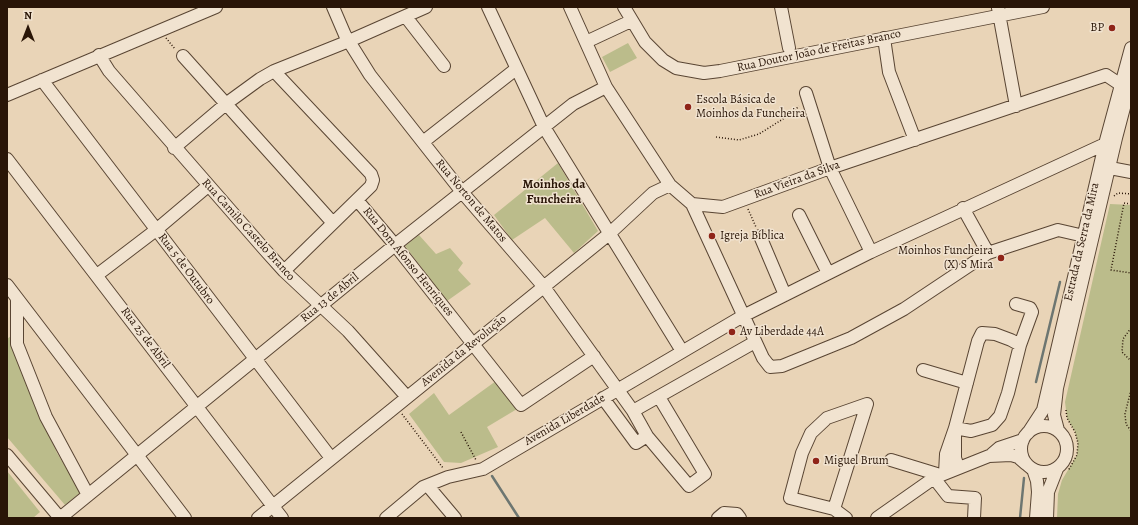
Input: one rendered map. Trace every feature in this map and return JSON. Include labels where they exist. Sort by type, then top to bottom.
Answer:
[{"type":"street","points":[[7,95],[216,7]]},
{"type":"street","name":"Rua Norton de Matos","points":[[333,7],[349,41],[370,75],[462,192],[544,286],[618,389],[647,436],[689,486],[705,474],[660,397]]},
{"type":"street","points":[[174,148],[246,88],[274,71],[406,17],[426,7]]},
{"type":"street","points":[[488,7],[544,127],[682,351]]},
{"type":"street","points":[[570,7],[606,87],[670,185],[692,204],[755,342],[763,358],[770,367],[782,366],[851,338],[898,312],[988,253],[1058,230],[1084,236]]},
{"type":"street","name":"Rua Doutor João de Freitas Branco","points":[[624,7],[630,21],[645,42],[663,60],[676,68],[704,73],[884,38],[999,11],[1043,7]]},
{"type":"street","points":[[780,7],[788,48]]},
{"type":"street","points":[[999,11],[1016,106]]},
{"type":"street","points":[[406,17],[444,66]]},
{"type":"street","points":[[586,42],[630,21]]},
{"type":"street","points":[[884,38],[889,72],[915,140]]},
{"type":"street","name":"Estrada da Serra da Mira","points":[[1058,430],[1054,415],[1057,388],[1110,168],[1131,48]]},
{"type":"street","name":"Rua Camilo Castelo Branco","points":[[100,55],[109,71],[174,148],[284,271],[348,331],[407,397]]},
{"type":"street","points":[[183,56],[227,103],[333,223]]},
{"type":"street","points":[[423,142],[516,69]]},
{"type":"street","name":"Rua Dom Afonso Henriques","points":[[274,71],[370,174],[373,180],[371,186],[357,200],[395,245],[521,405],[594,356]]},
{"type":"street","name":"Rua Vieira da Silva","points":[[692,204],[723,207],[830,168],[1106,75],[1126,83]]},
{"type":"street","name":"Rua 5 de Outubro","points":[[42,80],[331,458]]},
{"type":"street","name":"Estrada da Serra da Mira","points":[[1025,436],[1044,410],[1105,144],[1126,83]]},
{"type":"street","name":"Rua 13 de Abril","points":[[60,518],[138,456],[197,406],[395,245],[573,104],[606,87]]},
{"type":"street","points":[[807,95],[830,168],[871,252]]},
{"type":"street","name":"Avenida Liberdade","points":[[386,518],[423,487],[448,477],[479,470],[743,316],[963,208],[1105,144]]},
{"type":"street","name":"Rua 25 de Abril","points":[[7,159],[282,518]]},
{"type":"street","points":[[1110,168],[1131,172]]},
{"type":"street","name":"Avenida da Revolução","points":[[258,518],[609,234],[653,193],[670,185]]},
{"type":"street","points":[[97,275],[156,230],[208,186]]},
{"type":"street","points":[[284,271],[357,200]]},
{"type":"street","points":[[701,224],[711,206]]},
{"type":"street","points":[[963,208],[988,253]]},
{"type":"street","points":[[799,215],[828,273]]},
{"type":"street","points":[[760,236],[785,295]]},
{"type":"street","points":[[7,284],[185,518]]},
{"type":"street","points":[[17,298],[17,344],[46,417],[88,495]]},
{"type":"street","points":[[955,428],[972,431],[992,426],[1000,416],[1008,393],[1020,345],[1032,312],[1030,308],[1016,304]]},
{"type":"street","points":[[974,518],[976,498],[951,496],[941,489],[946,472],[955,458],[955,428],[978,341],[982,333],[995,334],[1020,345]]},
{"type":"street","points":[[632,411],[660,397],[755,342]]},
{"type":"street","points":[[923,370],[967,383]]},
{"type":"street","points":[[603,398],[636,443],[647,436]]},
{"type":"street","points":[[834,509],[867,404],[827,418],[811,433],[802,453],[790,498],[834,509],[846,518]]},
{"type":"street","points":[[989,456],[999,448],[1025,436],[1039,426],[1046,426],[1058,430],[1063,436],[1068,450],[1062,464],[1061,472],[1048,492],[1047,518]]},
{"type":"street","points":[[1025,436],[1021,453],[1030,466],[1038,487],[1036,518]]},
{"type":"street","points":[[7,454],[60,518]]},
{"type":"street","points":[[877,518],[946,472],[989,456],[1011,455],[1018,457],[1030,466],[1045,472],[1061,472]]},
{"type":"street","points":[[891,460],[946,472]]},
{"type":"street","points":[[946,472],[951,496]]},
{"type":"street","points":[[428,486],[455,518]]},
{"type":"street","points":[[718,518],[724,513],[737,514],[740,518]]},
{"type":"path","points":[[160,30],[170,44],[183,56]]},
{"type":"path","points":[[716,137],[739,140],[759,134],[791,114],[807,95]]},
{"type":"path","points":[[1112,197],[1118,193],[1131,194]]},
{"type":"path","points":[[744,200],[760,236]]},
{"type":"path","points":[[1131,204],[1124,203],[1111,270],[1131,274]]},
{"type":"path","points":[[1131,328],[1123,340],[1122,352],[1131,361]]},
{"type":"path","points":[[1131,390],[1125,414],[1126,424],[1131,431],[1131,437]]},
{"type":"path","points":[[396,406],[448,477]]},
{"type":"path","points":[[1061,472],[1077,455],[1078,443],[1075,432],[1067,418],[1066,408]]},
{"type":"path","points":[[461,432],[475,458],[479,470]]},
{"type":"path","points":[[1131,445],[1131,483]]},
{"type":"green space","points":[[628,43],[637,58],[610,72],[602,57]]},
{"type":"green space","points":[[558,163],[598,231],[574,253],[545,218],[512,240],[494,215]]},
{"type":"green space","points":[[1110,204],[1131,205],[1131,518],[1057,518],[1058,494],[1062,480],[1077,455],[1078,443],[1075,432],[1067,418],[1065,402]]},
{"type":"green space","points":[[419,235],[436,254],[450,248],[463,263],[458,270],[471,284],[447,301],[405,246]]},
{"type":"green space","points":[[11,336],[57,453],[81,492],[65,505],[7,437],[7,339]]},
{"type":"green space","points":[[496,381],[517,409],[487,427],[498,447],[461,463],[444,462],[409,414],[434,393],[449,415]]},
{"type":"green space","points":[[7,471],[40,512],[33,518],[7,518]]},
{"type":"waterway","points":[[1036,382],[1060,282]]},
{"type":"waterway","points":[[492,476],[519,518]]},
{"type":"waterway","points":[[1020,518],[1024,478]]},
{"type":"place","name":"BP","points":[[1112,28]]},
{"type":"place","name":"Escola Básica de Moinhos da Funcheira","points":[[688,107]]},
{"type":"place","name":"Igreja Bíblica","points":[[712,236]]},
{"type":"place","name":"Moinhos Funcheira (X) S Mira","points":[[1001,258]]},
{"type":"place","name":"Av Liberdade 44A","points":[[732,332]]},
{"type":"place","name":"Miguel Brum","points":[[816,461]]},
{"type":"district","name":"Moinhos da Funcheira","points":[[554,192]]}]
